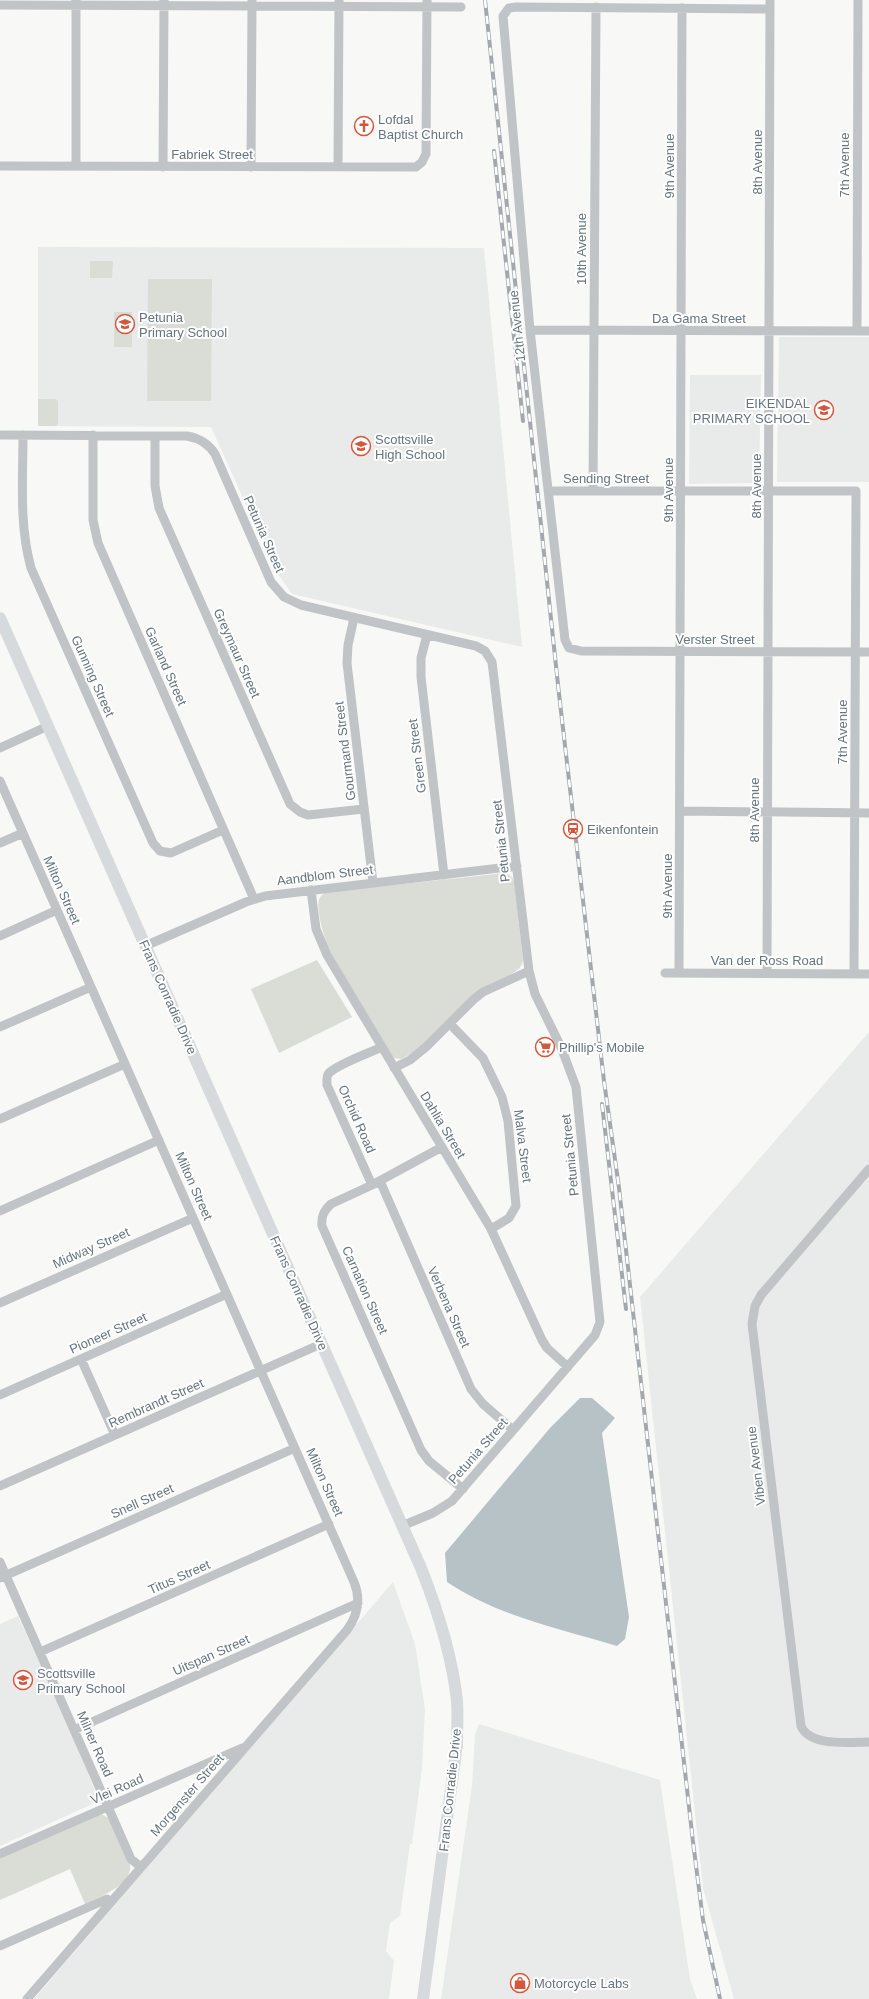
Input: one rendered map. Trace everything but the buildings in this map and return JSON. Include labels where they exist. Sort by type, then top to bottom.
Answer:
[{"type":"street","name":"7th Avenue","points":[[857,331],[858,0]]},
{"type":"street","points":[[76,3],[76,166]]},
{"type":"street","points":[[0,5],[76,3],[427,3],[462,7]]},
{"type":"street","points":[[163,167],[164,3]]},
{"type":"street","points":[[251,167],[252,3]]},
{"type":"street","points":[[338,167],[339,3]]},
{"type":"street","name":"Fabriek Street","points":[[0,166],[412,167],[422,162],[426,154],[427,3]]},
{"type":"street","points":[[596,7],[682,8],[770,4]]},
{"type":"street","name":"8th Avenue","points":[[767,973],[770,4]]},
{"type":"street","name":"12th Avenue","points":[[565,640],[530,330],[502,19],[507,10],[516,7],[596,7]]},
{"type":"street","name":"10th Avenue","points":[[593,491],[596,7]]},
{"type":"street","name":"9th Avenue","points":[[679,972],[682,8]]},
{"type":"street","name":"Da Gama Street","points":[[530,330],[869,331]]},
{"type":"street","name":"Petunia Street","points":[[0,435],[193,437],[204,442],[212,449],[271,582],[279,592],[289,600],[301,605],[476,646],[485,652],[492,662],[529,971],[535,994],[561,1047],[576,1088],[600,1322],[595,1335],[462,1489],[445,1506],[402,1526]]},
{"type":"street","name":"Gunning Street","points":[[24,435],[23,520],[25,544],[31,568],[153,843],[160,851],[171,853],[224,830]]},
{"type":"street","name":"Garland Street","points":[[93,435],[93,520],[96,538],[254,899]]},
{"type":"street","name":"Greymaur Street","points":[[155,436],[155,486],[159,508],[290,804],[300,812],[308,815],[364,809]]},
{"type":"street","name":"Sending Street","points":[[548,491],[856,491]]},
{"type":"street","name":"7th Avenue","points":[[854,974],[856,491]]},
{"type":"street","name":"Frans Conradie Drive","points":[[0,618],[402,1526],[435,1604],[446,1639],[457,1702],[457,1744],[423,1999]]},
{"type":"street","name":"Gourmand Street","points":[[354,618],[348,645],[348,663],[373,883]]},
{"type":"street","name":"Green Street","points":[[427,634],[421,658],[421,677],[444,875]]},
{"type":"street","name":"Verster Street","points":[[565,640],[569,648],[577,651],[869,652]]},
{"type":"street","points":[[0,748],[48,726]]},
{"type":"street","name":"Milton Street","points":[[0,781],[329,1524],[354,1582],[358,1603]]},
{"type":"street","points":[[680,811],[869,813]]},
{"type":"street","points":[[0,843],[23,833]]},
{"type":"street","name":"Aandblom Street","points":[[145,946],[254,899],[276,893],[517,866]]},
{"type":"street","name":"Dahlia Street","points":[[311,890],[316,929],[320,942],[491,1230],[542,1340],[547,1348],[568,1366]]},
{"type":"street","points":[[0,936],[57,910]]},
{"type":"street","points":[[394,1068],[410,1060],[426,1047],[483,992],[529,971]]},
{"type":"street","name":"Van der Ross Road","points":[[665,973],[869,974]]},
{"type":"street","points":[[0,1027],[91,987]]},
{"type":"street","name":"Malva Street","points":[[450,1024],[483,1058],[502,1097],[508,1121],[516,1206],[509,1218],[491,1230]]},
{"type":"street","name":"Orchid Road","points":[[376,1183],[327,1085],[326,1077],[334,1070],[382,1047]]},
{"type":"street","points":[[0,1119],[125,1064]]},
{"type":"street","points":[[0,1211],[159,1140]]},
{"type":"street","name":"Carnation Street","points":[[442,1147],[326,1208],[321,1220],[322,1226],[421,1450],[430,1461],[462,1489]]},
{"type":"street","name":"Viben Avenue","points":[[869,1169],[761,1294],[755,1306],[752,1324],[801,1726],[805,1733],[814,1739],[869,1742]]},
{"type":"street","name":"Verbena Street","points":[[376,1183],[471,1389],[483,1404],[514,1430]]},
{"type":"street","name":"Midway Street","points":[[0,1303],[193,1218]]},
{"type":"street","name":"Pioneer Street","points":[[0,1395],[227,1294]]},
{"type":"street","name":"Rembrandt Street","points":[[0,1486],[321,1344]]},
{"type":"street","points":[[81,1359],[115,1436]]},
{"type":"street","name":"Snell Street","points":[[3,1577],[295,1448]]},
{"type":"street","name":"Titus Street","points":[[40,1652],[329,1524]]},
{"type":"street","name":"Milner Road","points":[[0,1562],[3,1577],[40,1652],[131,1859],[141,1867]]},
{"type":"street","name":"Uitspan Street","points":[[74,1730],[358,1603]]},
{"type":"street","name":"Morgenster Street","points":[[27,1999],[347,1630],[354,1617],[358,1603]]},
{"type":"street","name":"Vlei Road","points":[[0,1854],[245,1747]]},
{"type":"street","points":[[0,1946],[107,1899],[110,1903]]},
{"type":"shaded area","points":[[77,0],[163,0],[163,6],[77,6]]},
{"type":"shaded area","name":"Scottsville High School","points":[[38,247],[484,248],[522,647],[292,594],[276,571],[211,427],[38,426]]},
{"type":"shaded area","points":[[90,261],[113,261],[112,278],[90,278]]},
{"type":"shaded area","points":[[148,279],[212,279],[211,401],[147,401]]},
{"type":"shaded area","points":[[114,312],[132,312],[132,347],[114,347]]},
{"type":"shaded area","name":"EIKENDAL PRIMARY SCHOOL","points":[[779,337],[869,337],[869,482],[777,482]]},
{"type":"shaded area","points":[[690,375],[761,375],[759,483],[689,484]]},
{"type":"shaded area","points":[[38,399],[55,399],[58,401],[58,424],[56,426],[38,426]]},
{"type":"shaded area","points":[[505,873],[512,877],[514,882],[523,960],[518,970],[482,989],[433,1036],[412,1053],[401,1059],[394,1058],[382,1042],[343,977],[331,953],[319,913],[320,897],[329,892]]},
{"type":"shaded area","points":[[317,960],[352,1017],[279,1053],[251,989]]},
{"type":"shaded area","points":[[869,1032],[869,1999],[734,1999],[703,1888],[640,1297]]},
{"type":"shaded area","points":[[580,1398],[592,1398],[615,1418],[602,1433],[629,1617],[625,1639],[617,1646],[551,1627],[507,1612],[466,1594],[447,1582],[445,1553],[550,1428]]},
{"type":"shaded area","points":[[393,1582],[415,1644],[425,1709],[422,1768],[412,1844],[410,1844],[400,1916],[390,1923],[386,1951],[394,1961],[389,1999],[34,1999]]},
{"type":"shaded area","name":"Scottsville Primary School","points":[[18,1616],[73,1736],[99,1801],[0,1846],[0,1624]]},
{"type":"shaded area","points":[[479,1724],[660,1780],[690,1979],[697,1999],[441,1999],[472,1786],[475,1735]]},
{"type":"shaded area","points":[[101,1814],[110,1819],[129,1861],[130,1872],[121,1884],[106,1894],[85,1904],[70,1869],[0,1900],[0,1858]]},
{"type":"railway","points":[[485,0],[559,694],[604,1081],[619,1188],[693,1842],[703,1920],[720,1999]]},
{"type":"railway","points":[[494,151],[523,421]]},
{"type":"railway","points":[[602,1104],[626,1309]]},
{"type":"place","name":"Lofdal Baptist Church","points":[[364,126]]},
{"type":"place","name":"Petunia Primary School","points":[[125,324]]},
{"type":"place","name":"EIKENDAL PRIMARY SCHOOL","points":[[824,410]]},
{"type":"place","name":"Scottsville High School","points":[[361,446]]},
{"type":"place","name":"Eikenfontein","points":[[573,829]]},
{"type":"place","name":"Phillip's Mobile","points":[[545,1047]]},
{"type":"place","name":"Scottsville Primary School","points":[[23,1680]]},
{"type":"place","name":"Motorcycle Labs","points":[[520,1983]]}]
